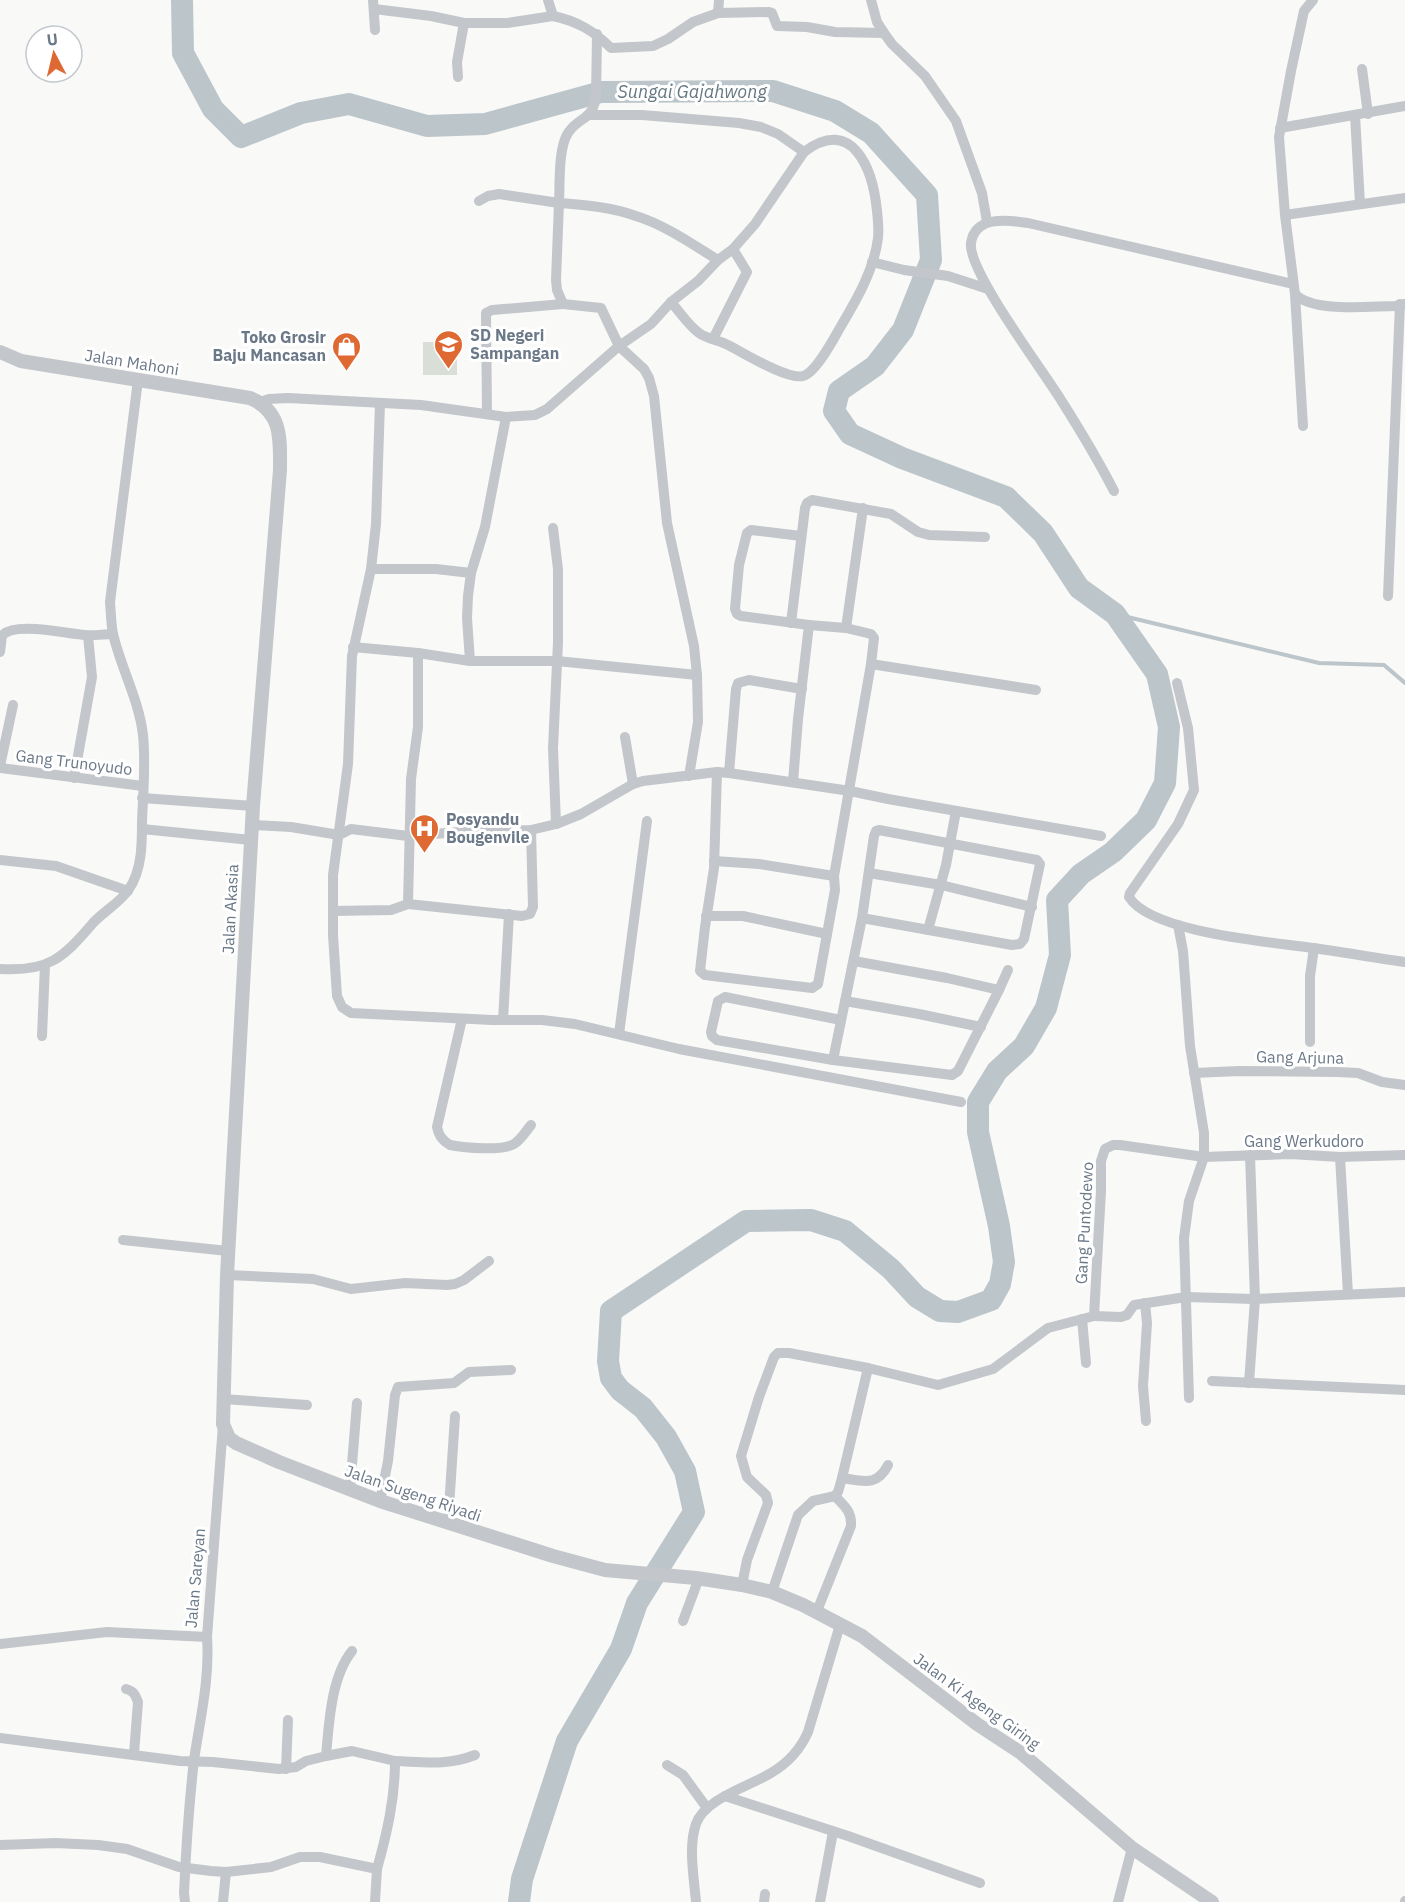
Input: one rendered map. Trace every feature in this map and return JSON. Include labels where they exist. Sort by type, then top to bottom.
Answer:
[{"type":"street","points":[[406,12],[409,0]]},
{"type":"street","points":[[548,0],[553,16]]},
{"type":"street","points":[[718,13],[719,0]]},
{"type":"street","points":[[871,0],[877,22],[884,33],[925,76],[956,121],[982,193],[987,222]]},
{"type":"street","points":[[1303,426],[1294,289],[1280,156],[1280,128],[1304,11],[1313,0]]},
{"type":"street","points":[[375,30],[374,4],[464,23],[507,23],[553,16],[568,19],[597,34],[611,48],[653,46],[693,22],[718,13],[769,12],[777,26],[780,27],[794,26],[835,32],[884,33]]},
{"type":"street","points":[[458,77],[458,53],[464,23]]},
{"type":"street","points":[[590,115],[596,98],[597,34]]},
{"type":"street","points":[[1362,69],[1368,114]]},
{"type":"street","points":[[1280,128],[1405,106]]},
{"type":"street","points":[[563,304],[558,297],[556,280],[562,148],[566,135],[573,126],[590,115],[642,115],[740,123],[761,127],[778,134],[804,152]]},
{"type":"street","points":[[1355,115],[1360,204]]},
{"type":"street","points":[[260,402],[277,398],[421,405],[506,417],[535,415],[548,408],[619,346],[651,324],[671,302],[699,281],[718,260],[733,249],[755,224],[804,152],[815,144],[833,140],[853,146],[861,155],[873,185],[879,235],[872,262],[858,298],[812,371],[805,376],[797,377],[766,365],[727,344],[700,333],[671,302]]},
{"type":"street","points":[[479,201],[499,194],[592,206],[637,216],[658,224],[718,260]]},
{"type":"street","points":[[1285,214],[1405,198]]},
{"type":"street","points":[[1114,491],[1060,398],[988,289],[970,244],[974,234],[987,222],[1028,223],[1294,289],[1300,299],[1312,304],[1325,306],[1396,306],[1403,304],[1388,596]]},
{"type":"street","points":[[713,339],[747,272],[733,249]]},
{"type":"street","points":[[872,262],[904,270],[948,276],[988,289]]},
{"type":"street","points":[[487,414],[486,313],[492,310],[563,304],[601,308],[619,346],[644,369],[652,387],[657,418],[667,523],[694,646],[698,722],[689,776]]},
{"type":"street","name":"Jalan Mahoni","points":[[0,352],[21,361],[231,394],[260,402]]},
{"type":"street","points":[[0,969],[45,965],[69,950],[100,915],[128,891],[134,881],[140,860],[143,735],[113,634],[110,602],[138,380]]},
{"type":"street","name":"Jalan Akasia","points":[[223,1424],[228,1251],[253,806],[280,470],[280,436],[277,424],[270,411],[260,402]]},
{"type":"street","points":[[380,404],[377,504],[371,569],[353,647],[348,764],[333,875],[337,996],[342,1007],[351,1013],[462,1019],[543,1020],[575,1024],[680,1049],[961,1102]]},
{"type":"street","points":[[470,661],[467,618],[471,573],[485,527],[506,417]]},
{"type":"street","points":[[790,623],[806,505],[812,500],[891,514],[918,532],[929,535],[985,537]]},
{"type":"street","points":[[846,628],[863,508]]},
{"type":"street","points":[[553,528],[558,570],[558,642],[553,748],[556,824]]},
{"type":"street","points":[[717,772],[714,861],[700,971],[705,975],[816,987],[835,890],[834,876],[850,791],[874,636],[846,628],[790,623],[737,614],[735,605],[739,565],[746,535],[752,530],[801,536]]},
{"type":"street","points":[[371,569],[436,569],[471,573]]},
{"type":"street","points":[[793,782],[809,625]]},
{"type":"street","points":[[0,652],[2,636],[9,630],[58,631],[88,636],[113,634]]},
{"type":"street","points":[[74,778],[92,677],[88,636]]},
{"type":"street","points":[[353,647],[470,661],[556,660],[697,675]]},
{"type":"street","points":[[408,904],[411,779],[418,727],[418,653]]},
{"type":"street","points":[[871,664],[1036,690]]},
{"type":"street","points":[[729,773],[738,683],[749,680],[802,689]]},
{"type":"street","points":[[1177,683],[1188,728],[1194,790],[1178,824],[1132,890],[1130,897],[1141,910],[1178,925],[1255,940],[1405,963]]},
{"type":"street","points":[[0,767],[13,705]]},
{"type":"street","points":[[625,737],[633,784]]},
{"type":"street","name":"Gang Trunoyudo","points":[[0,767],[74,778],[143,792],[253,806]]},
{"type":"street","points":[[252,825],[291,827],[339,835],[351,829],[408,836],[472,831],[531,830],[556,824],[581,814],[633,784],[717,772],[850,791],[1101,836]]},
{"type":"street","points":[[928,930],[951,843],[956,811]]},
{"type":"street","points":[[619,1034],[648,821]]},
{"type":"street","points":[[142,829],[251,840]]},
{"type":"street","points":[[333,911],[391,910],[408,904],[526,915],[532,911],[531,830]]},
{"type":"street","points":[[833,1060],[854,961],[876,831],[1037,860],[1040,867],[1024,939],[1016,945],[862,918]]},
{"type":"street","points":[[0,860],[56,866],[128,891]]},
{"type":"street","points":[[714,861],[759,864],[834,876]]},
{"type":"street","points":[[869,873],[941,885],[1032,907]]},
{"type":"street","points":[[503,1020],[509,914]]},
{"type":"street","points":[[706,916],[743,916],[827,934]]},
{"type":"street","points":[[1178,925],[1183,951],[1190,1046],[1202,1117],[1204,1157],[1189,1201],[1184,1238],[1190,1398]]},
{"type":"street","points":[[1310,1042],[1310,976],[1314,948]]},
{"type":"street","points":[[854,961],[999,990]]},
{"type":"street","points":[[42,1036],[45,965]]},
{"type":"street","points":[[841,1020],[725,997],[718,1001],[711,1032],[717,1040],[833,1060],[952,1075],[958,1071],[1008,970]]},
{"type":"street","points":[[845,1000],[981,1027]]},
{"type":"street","points":[[462,1019],[436,1127],[439,1135],[450,1145],[502,1147],[518,1142],[531,1125]]},
{"type":"street","name":"Gang Arjuna","points":[[1194,1073],[1239,1071],[1358,1073],[1382,1082],[1405,1085]]},
{"type":"street","name":"Gang Puntodewo","points":[[1094,1316],[1101,1202],[1101,1161],[1105,1149],[1113,1145],[1120,1145],[1204,1157]]},
{"type":"street","name":"Gang Werkudoro","points":[[1204,1157],[1290,1154],[1340,1157],[1405,1155]]},
{"type":"street","points":[[1249,1383],[1255,1299],[1250,1155]]},
{"type":"street","points":[[1340,1157],[1348,1294]]},
{"type":"street","points":[[123,1240],[228,1251]]},
{"type":"street","points":[[227,1275],[313,1279],[351,1289],[405,1283],[447,1285],[464,1280],[489,1261]]},
{"type":"street","points":[[742,1585],[747,1560],[768,1503],[765,1495],[747,1477],[741,1456],[759,1397],[774,1357],[778,1353],[789,1353],[868,1368],[938,1385],[993,1369],[1048,1329],[1094,1316],[1121,1317],[1129,1312],[1132,1306],[1144,1303],[1186,1297],[1255,1299],[1405,1292]]},
{"type":"street","points":[[1144,1303],[1147,1323],[1143,1386],[1146,1421]]},
{"type":"street","points":[[1082,1319],[1086,1363]]},
{"type":"street","points":[[772,1592],[798,1515],[813,1501],[835,1496],[838,1492],[868,1368]]},
{"type":"street","points":[[380,1501],[388,1461],[395,1395],[399,1387],[454,1383],[469,1372],[512,1370]]},
{"type":"street","points":[[1212,1381],[1405,1390]]},
{"type":"street","points":[[223,1398],[307,1405]]},
{"type":"street","points":[[350,1489],[357,1402]]},
{"type":"street","points":[[448,1523],[455,1416]]},
{"type":"street","name":"Jalan Sugeng Riyadi","points":[[223,1424],[229,1438],[236,1443],[380,1501],[572,1562],[606,1570],[698,1578]]},
{"type":"street","name":"Jalan Sareyan","points":[[0,1644],[107,1632],[207,1637],[223,1424]]},
{"type":"street","points":[[843,1478],[874,1480],[883,1475],[888,1465]]},
{"type":"street","points":[[817,1611],[851,1526],[852,1517],[849,1510],[835,1496]]},
{"type":"street","points":[[683,1621],[698,1578]]},
{"type":"street","name":"Jalan Ki Ageng Giring","points":[[698,1578],[772,1592],[817,1611],[862,1636],[977,1724],[1021,1753],[1132,1848],[1212,1902]]},
{"type":"street","points":[[696,1902],[693,1835],[696,1822],[707,1808],[725,1796],[773,1772],[801,1747],[808,1732],[840,1625]]},
{"type":"street","points":[[185,1902],[185,1868],[194,1761],[207,1675],[207,1637]]},
{"type":"street","points":[[326,1756],[330,1716],[340,1671],[352,1651]]},
{"type":"street","points":[[126,1689],[136,1695],[138,1702],[134,1754]]},
{"type":"street","points":[[286,1769],[288,1720]]},
{"type":"street","points":[[0,1738],[180,1761],[286,1769],[326,1756],[352,1751],[394,1761],[446,1763],[475,1755]]},
{"type":"street","points":[[375,1902],[377,1869],[389,1827],[395,1787],[394,1761]]},
{"type":"street","points":[[667,1765],[683,1775],[707,1808]]},
{"type":"street","points":[[725,1796],[980,1882]]},
{"type":"street","points":[[820,1902],[833,1832]]},
{"type":"street","points":[[0,1845],[55,1843],[98,1845],[127,1849],[179,1867],[226,1872],[271,1867],[300,1857],[320,1857],[377,1869]]},
{"type":"street","points":[[1118,1902],[1132,1848]]},
{"type":"street","points":[[222,1902],[226,1872]]},
{"type":"shaded area","points":[[423,342],[457,342],[457,375],[423,375]]},
{"type":"waterway","name":"Sungai Gajahwong","points":[[182,0],[183,53],[213,109],[241,137],[301,113],[349,104],[427,126],[485,124],[601,92],[773,91],[835,111],[871,133],[927,195],[931,260],[903,330],[875,366],[839,391],[834,411],[850,434],[902,458],[1006,497],[1043,533],[1079,588],[1115,614],[1157,674],[1169,727],[1165,783],[1146,820],[1113,852],[1081,874],[1057,900],[1060,955],[1046,1008],[1024,1046],[997,1071],[978,1102],[978,1132],[999,1226],[1004,1262],[1000,1284],[991,1300],[958,1312],[940,1311],[917,1297],[891,1269],[845,1231],[811,1220],[746,1221],[611,1311],[608,1361],[611,1378],[620,1390],[643,1408],[666,1437],[685,1471],[694,1512],[637,1603],[621,1649],[567,1741],[522,1879],[519,1902]]},
{"type":"waterway","points":[[1115,614],[1319,663],[1384,665],[1405,683]]},
{"type":"place","name":"SD Negeri Sampangan","points":[[449,370]]},
{"type":"place","name":"Toko Grosir Baju Mancasan","points":[[347,372]]},
{"type":"place","name":"Posyandu Bougenvile","points":[[425,854]]}]
